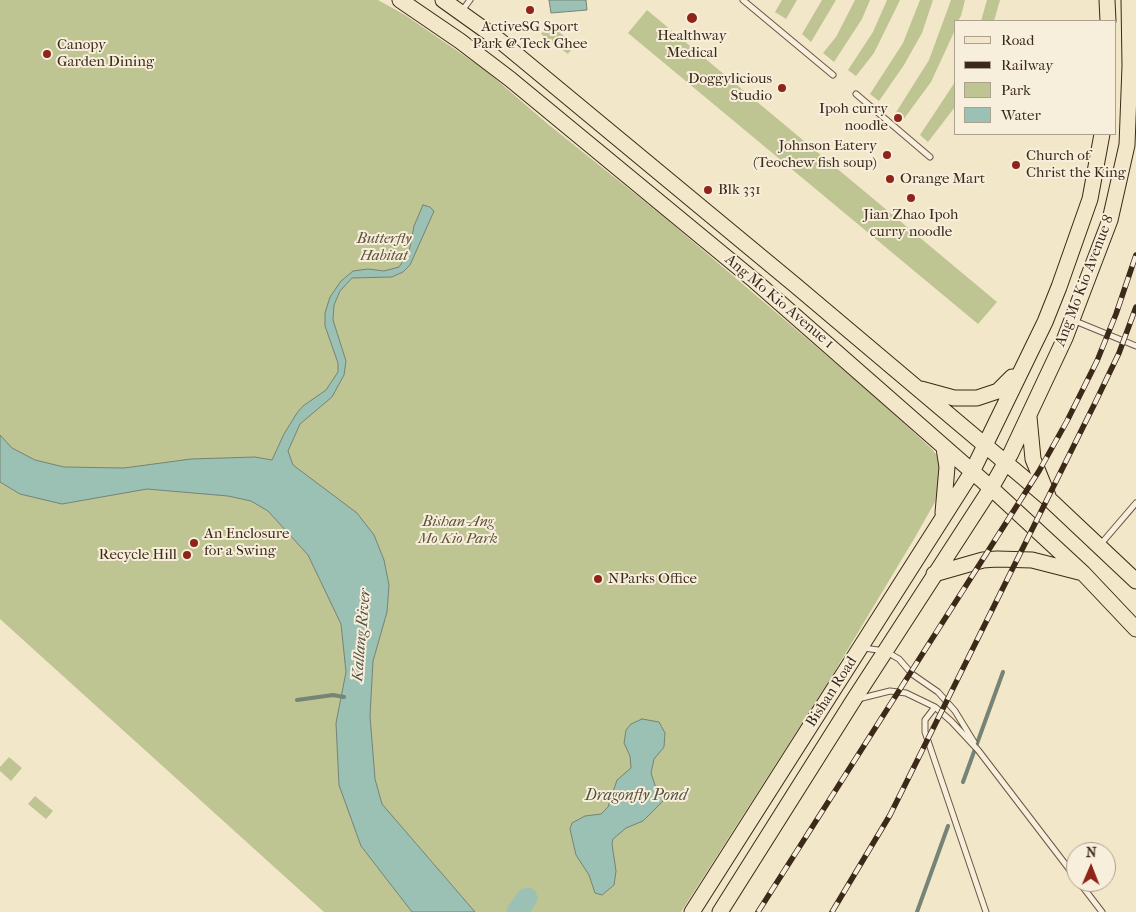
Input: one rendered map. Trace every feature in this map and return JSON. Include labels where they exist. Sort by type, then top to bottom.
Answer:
[{"type":"main road","name":"Ang Mo Kio Avenue 1","points":[[400,0],[460,40],[503,74],[697,233],[847,360],[1083,573],[1136,629]]},
{"type":"main road","name":"Ang Mo Kio Avenue 1","points":[[443,0],[466,6],[499,40],[1050,500],[1136,582]]},
{"type":"main road","points":[[1107,0],[1108,20]]},
{"type":"main road","name":"Ang Mo Kio Avenue 8","points":[[991,488],[1006,463],[1029,416],[1072,319],[1110,220],[1127,145],[1130,66],[1129,0]]},
{"type":"main road","name":"Ang Mo Kio Avenue 8","points":[[972,472],[1056,296],[1086,212],[1097,170],[1102,135]]},
{"type":"main road","points":[[917,388],[954,398],[977,398],[998,391],[1025,363]]},
{"type":"main road","points":[[1029,416],[1033,459],[1050,500]]},
{"type":"main road","points":[[943,515],[947,467],[944,448]]},
{"type":"main road","name":"Bishan Road","points":[[692,912],[972,472]]},
{"type":"main road","name":"Bishan Road","points":[[720,912],[852,701],[991,488]]},
{"type":"main road","points":[[934,574],[983,560],[997,559],[1032,560],[1083,573]]},
{"type":"lane","points":[[743,0],[833,75]]},
{"type":"lane","points":[[1120,0],[1129,0]]},
{"type":"lane","points":[[856,94],[930,157]]},
{"type":"lane","points":[[1072,319],[1136,346]]},
{"type":"lane","points":[[1099,546],[1136,503]]},
{"type":"lane","points":[[861,647],[886,651],[899,659],[912,674],[938,692],[955,710],[978,750],[1066,865]]},
{"type":"lane","points":[[852,701],[890,691],[906,693],[934,707],[966,732]]},
{"type":"lane","points":[[934,707],[925,720],[924,727],[947,801],[986,912]]},
{"type":"lane","points":[[1087,892],[1102,912]]},
{"type":"green space","name":"Bishan-Ang Mo Kio Park","points":[[0,0],[378,0],[405,15],[485,70],[549,125],[664,217],[874,396],[932,449],[944,465],[935,502],[914,539],[827,684],[681,912],[324,912],[0,619]]},
{"type":"green space","points":[[782,0],[797,0],[786,19],[775,12]]},
{"type":"green space","points":[[822,0],[836,0],[811,42],[802,34]]},
{"type":"green space","points":[[855,0],[870,0],[862,19],[834,62],[823,53],[836,37]]},
{"type":"green space","points":[[887,0],[900,0],[874,53],[856,76],[848,70],[873,32]]},
{"type":"green space","points":[[920,0],[933,0],[922,33],[904,65],[879,101],[870,94],[903,43]]},
{"type":"green space","points":[[951,0],[965,0],[961,16],[959,20],[954,20],[954,32],[931,82],[903,120],[895,114],[929,60]]},
{"type":"green space","points":[[987,0],[1000,0],[994,20],[981,20]]},
{"type":"green space","points":[[647,10],[997,302],[978,324],[628,33]]},
{"type":"green space","points":[[549,24],[575,45],[568,54],[541,34]]},
{"type":"green space","points":[[954,84],[954,108],[928,142],[920,135]]},
{"type":"green space","points":[[9,757],[22,768],[11,781],[0,771],[0,767]]},
{"type":"green space","points":[[35,796],[53,811],[46,819],[28,804]]},
{"type":"water","points":[[549,0],[586,0],[587,10],[551,13]]},
{"type":"water","name":"Kallang River","points":[[423,205],[430,207],[434,211],[410,265],[403,272],[392,277],[352,278],[340,291],[334,305],[333,320],[346,361],[344,375],[332,397],[300,424],[288,451],[293,465],[357,513],[374,535],[384,560],[389,585],[387,612],[373,661],[370,716],[375,779],[382,804],[475,912],[412,912],[361,846],[339,785],[336,723],[346,672],[341,624],[308,555],[268,511],[251,501],[228,496],[147,489],[62,504],[20,494],[0,482],[0,435],[12,448],[35,460],[64,467],[124,468],[191,459],[255,457],[272,460],[284,434],[297,413],[303,406],[326,390],[338,372],[338,363],[325,326],[325,313],[330,297],[341,281],[353,271],[368,269],[384,271],[399,267],[409,252],[414,226]]},
{"type":"water","name":"Dragonfly Pond","points":[[642,719],[659,722],[665,733],[664,747],[654,759],[651,773],[656,788],[662,794],[663,801],[643,821],[626,828],[613,839],[616,871],[614,885],[602,895],[595,893],[589,875],[576,855],[570,829],[572,823],[585,816],[601,814],[608,807],[617,780],[631,768],[630,756],[624,743],[626,730],[631,724]]},
{"type":"waterway","points":[[963,782],[1003,672]]},
{"type":"waterway","points":[[297,700],[333,695],[344,697]]},
{"type":"waterway","points":[[917,912],[948,826]]},
{"type":"waterway","points":[[517,912],[527,898]]},
{"type":"railway","points":[[758,912],[1039,471],[1097,361],[1116,314],[1136,255]]},
{"type":"railway","points":[[832,912],[890,815],[1095,403],[1119,353],[1136,307]]},
{"type":"place","name":"ActiveSG Sport Park @ Teck Ghee","points":[[530,10]]},
{"type":"place","name":"Healthway Medical","points":[[692,18]]},
{"type":"place","name":"Canopy Garden Dining","points":[[47,54]]},
{"type":"place","name":"Doggylicious Studio","points":[[782,88]]},
{"type":"place","name":"Ipoh curry noodle","points":[[898,118]]},
{"type":"place","name":"Johnson Eatery (Teochew fish soup)","points":[[887,155]]},
{"type":"place","name":"Church of Christ the King","points":[[1016,165]]},
{"type":"place","name":"Orange Mart","points":[[890,179]]},
{"type":"place","name":"Blk 331","points":[[708,190]]},
{"type":"place","name":"Jian Zhao Ipoh curry noodle","points":[[911,198]]},
{"type":"place","name":"An Enclosure for a Swing","points":[[194,543]]},
{"type":"place","name":"Recycle Hill","points":[[187,555]]},
{"type":"place","name":"NParks Office","points":[[598,579]]},
{"type":"park label","name":"Butterfly Habitat","points":[[384,248]]}]
